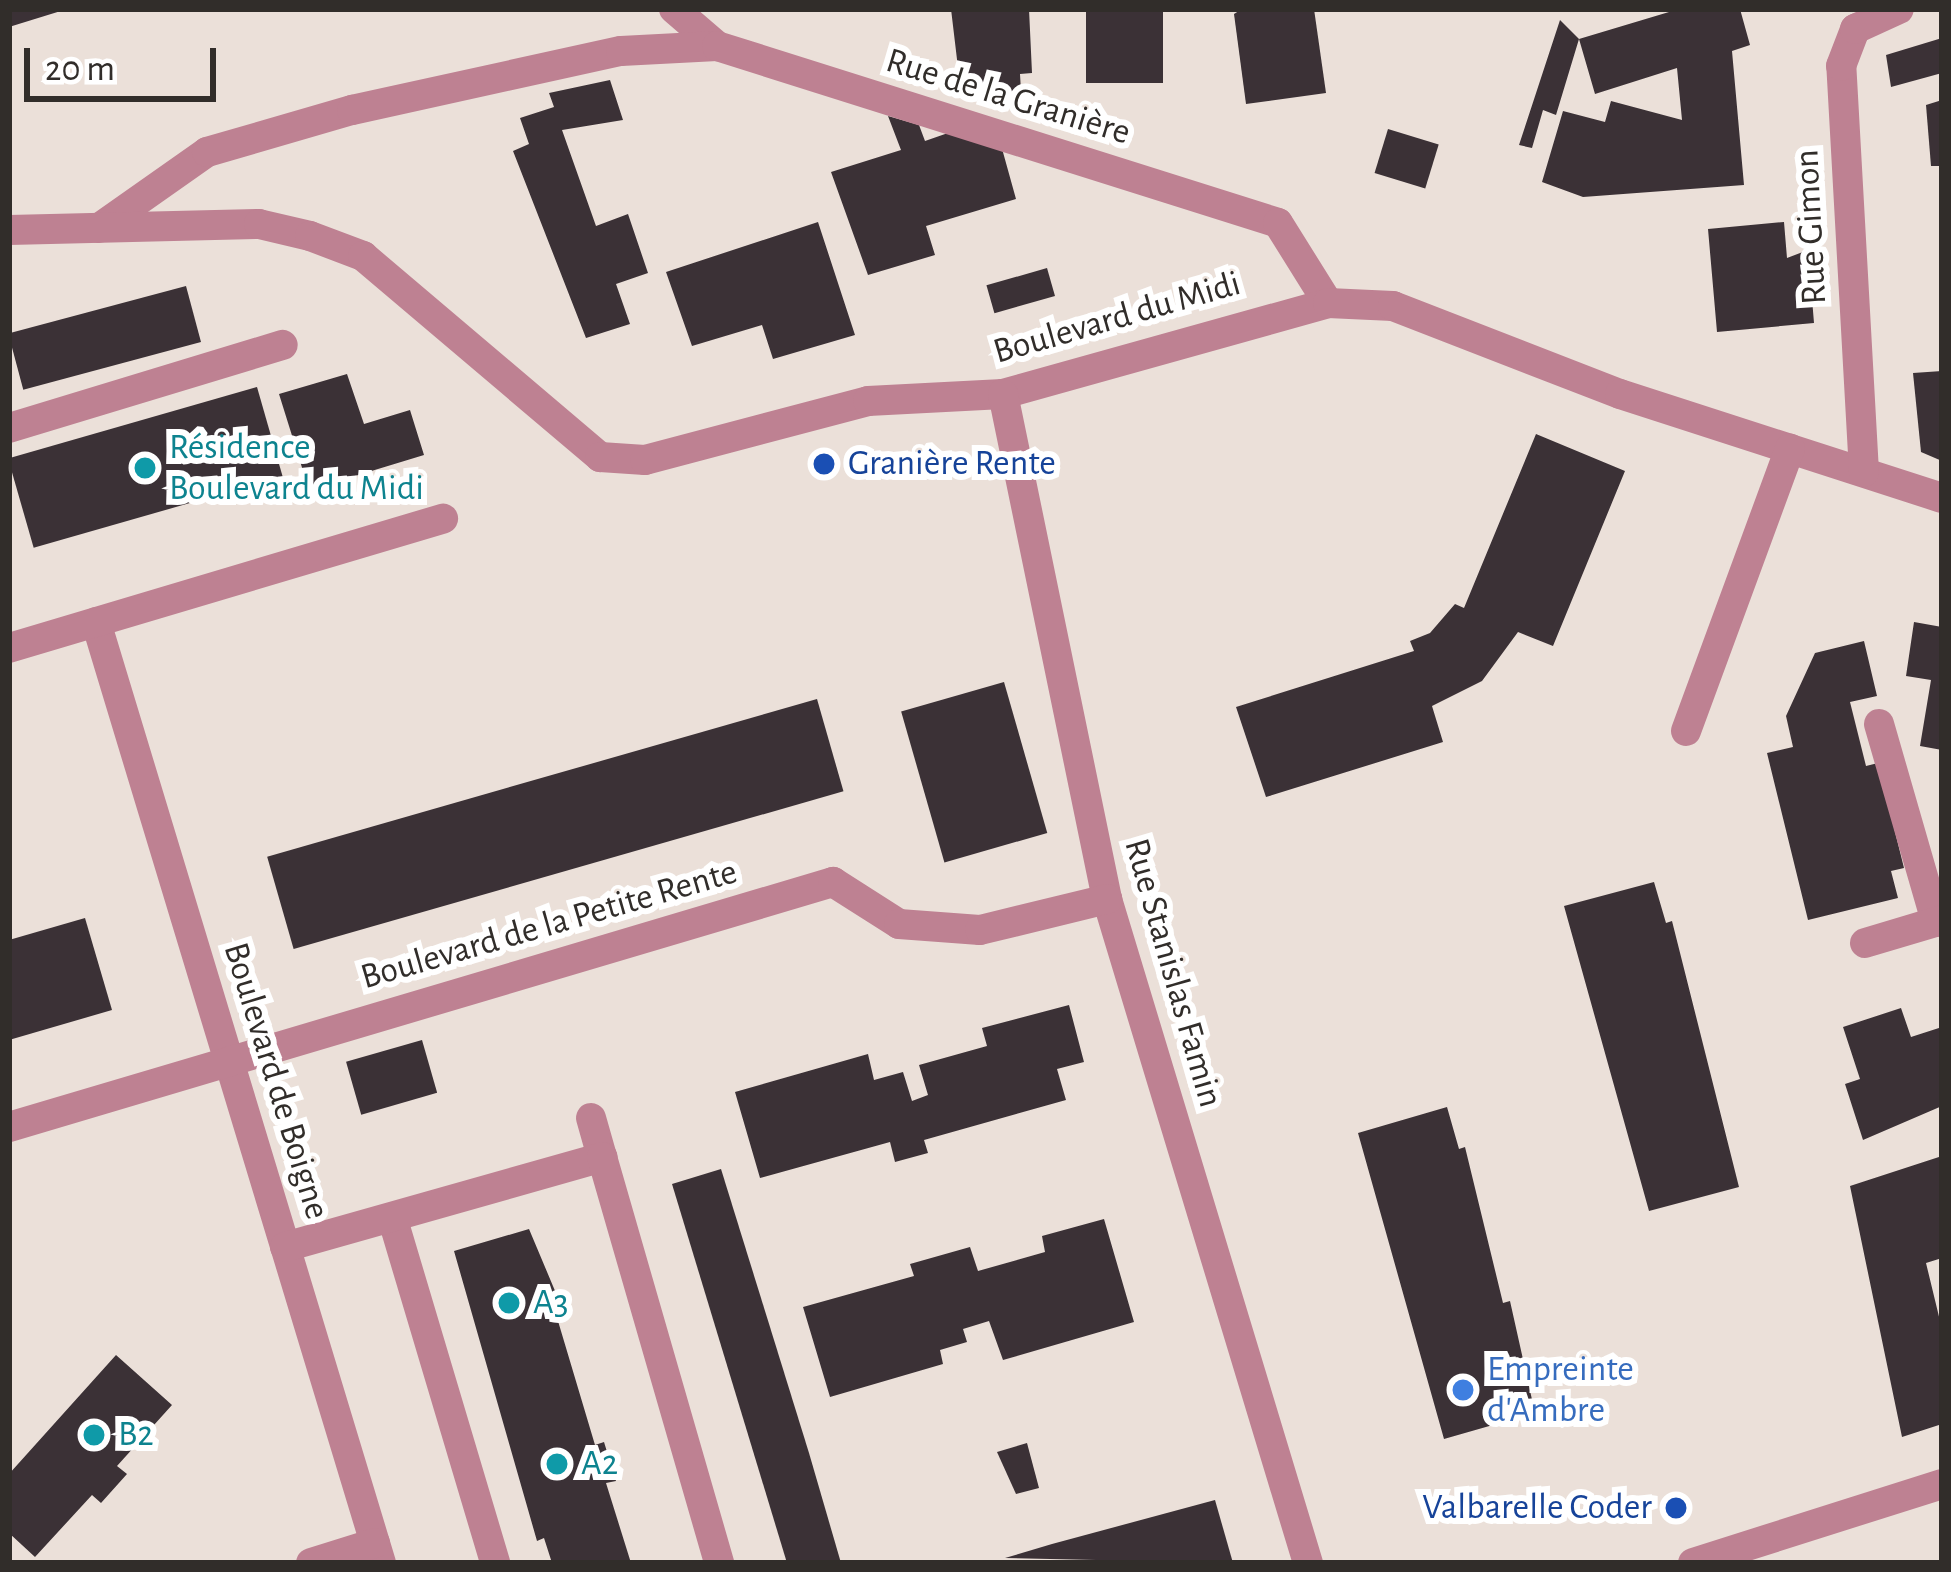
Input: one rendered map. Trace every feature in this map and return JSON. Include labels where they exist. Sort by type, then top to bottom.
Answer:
[{"type":"street","points":[[674,9],[717,46]]},
{"type":"street","points":[[704,9],[717,46]]},
{"type":"street","name":"Rue Gimon","points":[[1864,472],[1841,66],[1855,29],[1892,10]]},
{"type":"street","name":"Rue de la Granière","points":[[97,229],[228,146],[352,110],[621,51],[717,46],[1278,223],[1328,304]]},
{"type":"street","name":"Boulevard du Midi","points":[[97,229],[259,224],[363,256],[567,434],[600,457],[645,460],[868,401],[1003,394],[1328,304]]},
{"type":"street","points":[[9,230],[97,229]]},
{"type":"street","points":[[1328,304],[1393,306],[1620,394],[1942,498]]},
{"type":"street","points":[[9,428],[283,345]]},
{"type":"street","name":"Rue Stanislas Famin","points":[[1003,394],[1107,899],[1308,1563]]},
{"type":"street","points":[[1686,731],[1790,449]]},
{"type":"street","points":[[9,648],[443,519]]},
{"type":"street","name":"Boulevard de Boigne","points":[[96,622],[378,1553]]},
{"type":"street","points":[[1865,943],[1939,921],[1880,724]]},
{"type":"street","name":"Boulevard de la Petite Rente","points":[[9,1127],[833,882],[899,924],[980,930],[1107,899]]},
{"type":"street","points":[[591,1118],[719,1563]]},
{"type":"street","points":[[285,1247],[602,1157]]},
{"type":"street","points":[[393,1220],[495,1563]]},
{"type":"street","points":[[1693,1563],[1942,1484]]},
{"type":"street","points":[[310,1563],[378,1553]]},
{"type":"building","points":[[9,9],[64,9],[64,10],[9,27]]},
{"type":"building","points":[[951,9],[1029,9],[1032,73],[1020,74],[1021,91],[961,93]]},
{"type":"building","points":[[1086,9],[1163,9],[1163,83],[1086,83]]},
{"type":"building","points":[[1242,9],[1314,9],[1326,93],[1246,104],[1234,14]]},
{"type":"building","points":[[1679,9],[1740,9],[1750,45],[1732,51],[1744,185],[1583,197],[1542,182],[1563,111],[1605,122],[1611,101],[1682,120],[1677,68],[1595,94],[1579,39]]},
{"type":"building","points":[[1560,20],[1579,39],[1556,115],[1543,110],[1532,148],[1519,145]]},
{"type":"building","points":[[1942,38],[1942,73],[1891,87],[1886,55]]},
{"type":"building","points":[[610,80],[623,120],[562,130],[596,226],[628,214],[648,273],[616,284],[630,324],[586,338],[513,151],[529,144],[520,118],[554,107],[549,93]]},
{"type":"building","points":[[1942,100],[1942,166],[1931,166],[1926,105]]},
{"type":"building","points":[[888,116],[919,125],[925,141],[948,133],[1001,145],[1016,199],[926,226],[935,255],[868,275],[831,172],[901,150]]},
{"type":"building","points":[[1388,129],[1439,144],[1425,188],[1375,173]]},
{"type":"building","points":[[818,222],[855,335],[773,359],[762,325],[692,346],[666,272]]},
{"type":"building","points":[[1784,222],[1787,258],[1808,250],[1814,323],[1717,332],[1708,229]]},
{"type":"building","points":[[1047,268],[1055,296],[994,313],[986,285]]},
{"type":"building","points":[[186,286],[201,342],[23,390],[9,333]]},
{"type":"building","points":[[1942,371],[1942,461],[1921,452],[1913,373]]},
{"type":"building","points":[[347,374],[364,424],[410,410],[424,455],[309,490],[279,394]]},
{"type":"building","name":"Résidence Boulevard du Midi","points":[[257,387],[283,476],[34,548],[9,458]]},
{"type":"building","points":[[1536,434],[1625,471],[1553,646],[1518,632],[1482,681],[1432,706],[1443,742],[1266,797],[1236,707],[1414,651],[1410,641],[1430,633],[1455,604],[1464,608]]},
{"type":"building","points":[[1914,622],[1942,627],[1942,750],[1920,746],[1931,680],[1906,676]]},
{"type":"building","points":[[1864,641],[1877,696],[1850,702],[1866,766],[1878,763],[1904,868],[1891,871],[1898,898],[1808,920],[1767,753],[1793,747],[1786,716],[1815,653]]},
{"type":"building","points":[[1004,682],[1047,833],[944,862],[901,711]]},
{"type":"building","points":[[817,699],[843,791],[294,949],[267,857]]},
{"type":"building","points":[[1654,882],[1666,923],[1672,921],[1739,1187],[1649,1211],[1564,906]]},
{"type":"building","points":[[85,918],[112,1010],[9,1040],[9,940]]},
{"type":"building","points":[[1069,1005],[1084,1062],[1057,1069],[1066,1100],[924,1140],[928,1153],[895,1162],[890,1142],[760,1178],[735,1092],[868,1054],[874,1080],[903,1072],[912,1101],[928,1095],[919,1065],[987,1046],[982,1028]]},
{"type":"building","points":[[1901,1008],[1911,1037],[1942,1027],[1942,1106],[1863,1140],[1845,1084],[1860,1079],[1843,1027]]},
{"type":"building","points":[[422,1040],[437,1093],[361,1115],[346,1062]]},
{"type":"building","points":[[1447,1107],[1459,1149],[1465,1147],[1503,1303],[1510,1301],[1535,1413],[1444,1439],[1358,1133]]},
{"type":"building","points":[[1942,1156],[1942,1258],[1926,1263],[1942,1329],[1942,1424],[1902,1437],[1850,1186]]},
{"type":"building","points":[[721,1169],[841,1563],[787,1563],[672,1184]]},
{"type":"building","points":[[1104,1219],[1134,1322],[1003,1360],[989,1321],[963,1329],[967,1342],[940,1350],[943,1364],[830,1397],[803,1307],[914,1276],[910,1264],[970,1247],[978,1271],[1045,1252],[1042,1236]]},
{"type":"building","points":[[529,1229],[566,1317],[558,1321],[595,1445],[604,1442],[616,1481],[606,1483],[631,1563],[552,1563],[544,1538],[537,1541],[454,1251]]},
{"type":"building","name":"B2","points":[[116,1355],[172,1405],[117,1466],[127,1474],[101,1503],[92,1495],[35,1557],[9,1533],[9,1474]]},
{"type":"building","points":[[1027,1443],[1039,1488],[1016,1494],[997,1452]]},
{"type":"building","points":[[1215,1500],[1233,1563],[1005,1558],[1052,1544]]},
{"type":"place","name":"Granière Rente","points":[[824,464]]},
{"type":"place","name":"Résidence Boulevard du Midi","points":[[145,468]]},
{"type":"place","name":"A3","points":[[509,1303]]},
{"type":"place","name":"Empreinte d'Ambre","points":[[1463,1390]]},
{"type":"place","name":"B2","points":[[94,1435]]},
{"type":"place","name":"A2","points":[[557,1464]]},
{"type":"place","name":"Valbarelle Coder","points":[[1676,1508]]}]
